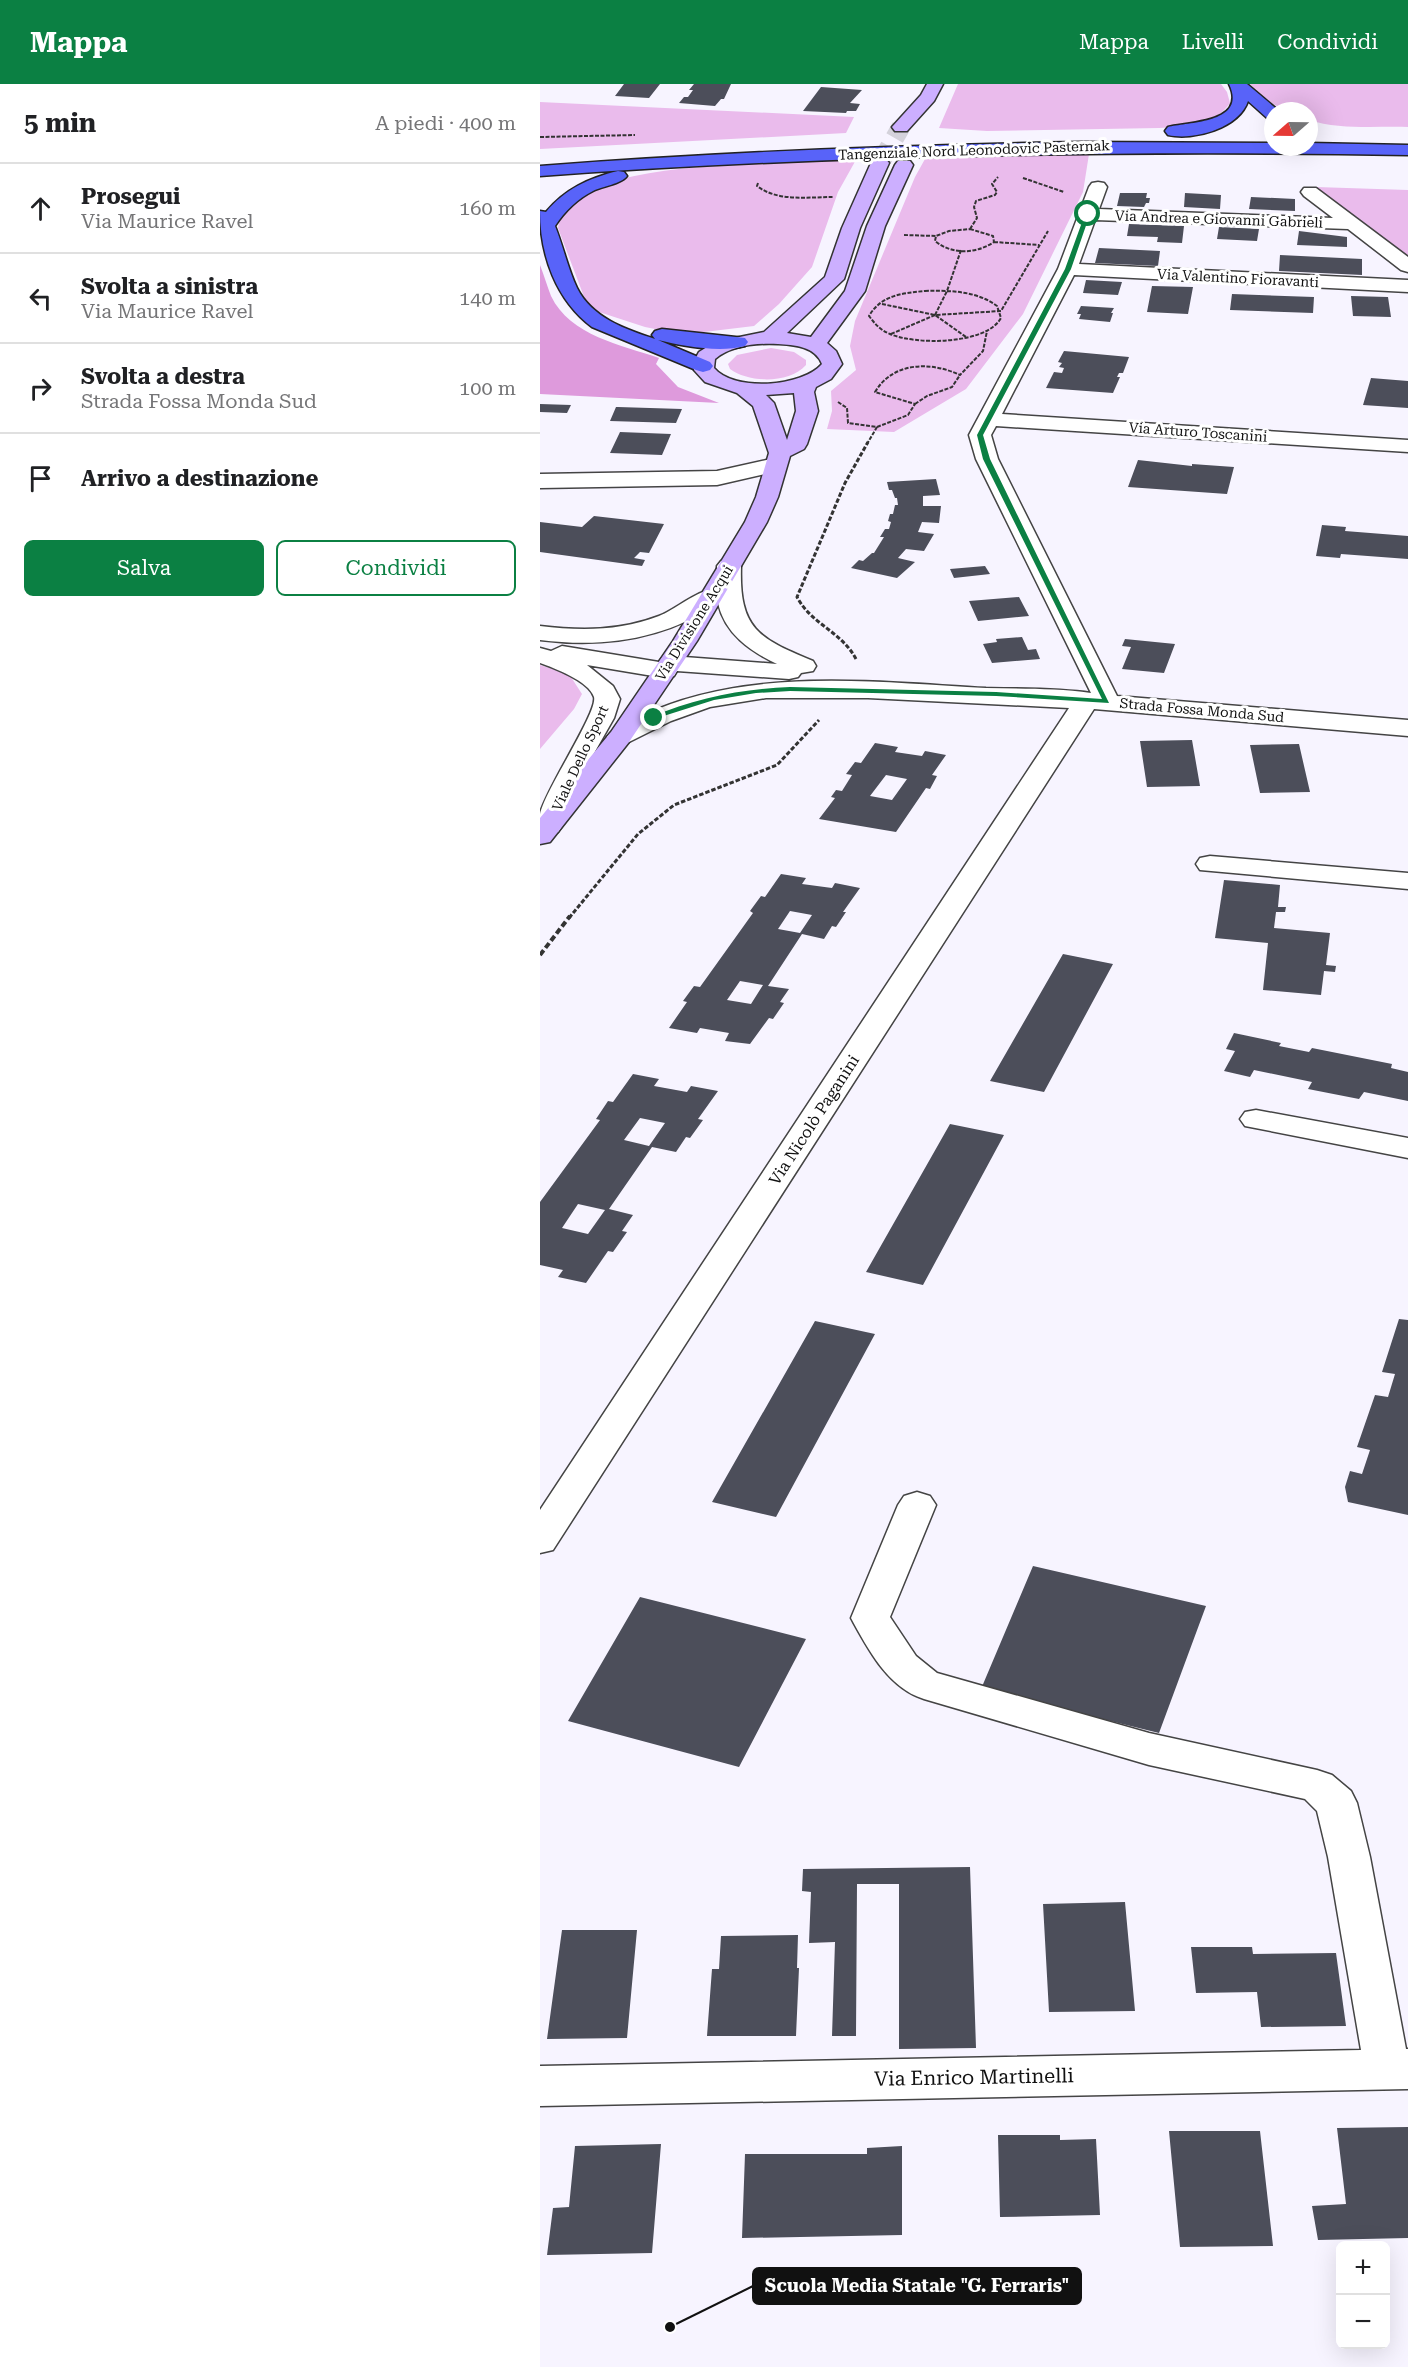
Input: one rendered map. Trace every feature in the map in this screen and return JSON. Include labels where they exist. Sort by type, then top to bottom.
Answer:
[{"type":"highway","points":[[1238,86],[1264,107]]},
{"type":"highway","points":[[1138,135],[1191,129],[1227,120],[1240,110],[1242,99],[1238,86]]},
{"type":"highway","points":[[1339,132],[1375,139]]},
{"type":"highway","name":"Tangenziale Nord Leonodovic Pasternak","points":[[540,160],[884,141],[1138,135],[1264,137]]},
{"type":"highway","points":[[1318,138],[1408,139]]},
{"type":"highway","name":"Tangenziale Nord Leonodovic Pasternak","points":[[540,171],[691,160],[1039,147],[1191,146],[1408,150]]},
{"type":"highway","points":[[691,160],[611,177],[579,190],[543,221],[564,282],[579,308],[590,317],[620,333],[692,359],[703,366]]},
{"type":"highway","points":[[590,317],[669,337],[738,342]]},
{"type":"main road","points":[[901,127],[932,90]]},
{"type":"main road","points":[[923,128],[932,90]]},
{"type":"main road","points":[[770,338],[834,279],[863,197],[880,163]]},
{"type":"main road","points":[[815,346],[855,291],[876,226],[904,165]]},
{"type":"main road","points":[[770,338],[799,341],[815,346],[826,351],[832,364],[823,376],[807,383],[775,388],[744,388],[714,379],[705,373],[703,366],[706,357],[716,349],[738,342],[770,338]]},
{"type":"main road","name":"Via Divisione Acqui","points":[[544,831],[620,737],[668,667],[756,522],[767,497],[778,459],[796,444],[799,436],[807,411],[804,392],[807,383]]},
{"type":"main road","points":[[744,388],[762,403],[778,459]]},
{"type":"street","points":[[1097,700],[982,448],[980,435],[1068,269],[1098,187]]},
{"type":"street","name":"Via Andrea e Giovanni Gabrieli","points":[[1310,192],[1408,266]]},
{"type":"street","name":"Via Andrea e Giovanni Gabrieli","points":[[1088,214],[1350,224]]},
{"type":"street","name":"Via Valentino Fioravanti","points":[[1068,269],[1408,286]]},
{"type":"street","name":"Via Arturo Toscanini","points":[[988,419],[1408,446]]},
{"type":"street","points":[[717,478],[778,459]]},
{"type":"street","points":[[540,481],[717,478],[745,485],[767,497]]},
{"type":"street","points":[[729,566],[727,587],[729,604],[733,617],[741,629],[778,656],[835,676]]},
{"type":"street","points":[[540,633],[585,638],[647,630],[673,622],[692,612],[712,596]]},
{"type":"street","points":[[540,649],[668,667]]},
{"type":"street","name":"Viale Dello Sport","points":[[540,655],[567,664],[586,675],[604,692],[607,699],[601,718],[580,755],[544,831]]},
{"type":"street","name":"Strada Fossa Monda Sud","points":[[668,667],[835,676],[996,694]]},
{"type":"street","name":"Strada Fossa Monda Sud","points":[[620,737],[654,718],[683,706],[756,690],[845,689],[996,694],[1097,700],[1408,728]]},
{"type":"street","name":"Via Nicolò Paganini","points":[[540,1540],[1097,700]]},
{"type":"street","points":[[1210,864],[1408,881]]},
{"type":"street","points":[[1256,1119],[1408,1148]]},
{"type":"street","points":[[917,1505],[870,1618],[902,1666],[924,1684],[1149,1749],[1317,1786],[1336,1803],[1398,2069]]},
{"type":"street","name":"Via Enrico Martinelli","points":[[540,2086],[1398,2069]]},
{"type":"path","points":[[970,229],[978,218],[978,212],[974,207],[976,201],[997,192],[992,184],[1000,175],[988,175]]},
{"type":"path","points":[[1018,177],[1041,183],[1067,194]]},
{"type":"path","points":[[1000,311],[1050,226]]},
{"type":"path","points":[[897,235],[936,236],[949,231],[970,229],[993,236],[994,242]]},
{"type":"path","points":[[936,236],[935,241],[939,245],[961,250],[983,248],[994,242],[1039,245]]},
{"type":"path","points":[[891,334],[935,315],[947,291],[961,250]]},
{"type":"path","points":[[947,291],[980,297],[996,306],[1001,318],[997,325],[987,331],[966,337],[922,340],[891,334],[871,323],[869,316],[878,303],[911,292],[947,291]]},
{"type":"path","points":[[878,303],[935,315],[1000,311]]},
{"type":"path","points":[[935,315],[966,337]]},
{"type":"path","points":[[877,427],[908,415],[915,405],[927,396],[952,387],[960,375],[977,360],[987,345],[987,331]]},
{"type":"path","points":[[915,405],[902,399],[885,398],[875,392],[878,385],[889,374],[920,366],[950,369],[960,375]]},
{"type":"shaded area","points":[[958,84],[1221,84],[1227,92],[1230,103],[1224,111],[1208,120],[1159,128],[987,131],[939,128]]},
{"type":"shaded area","points":[[1250,84],[1408,84],[1408,127],[1346,126],[1321,123],[1318,122],[1318,102],[1272,102]]},
{"type":"shaded area","points":[[540,102],[854,117],[846,133],[540,149]]},
{"type":"shaded area","points":[[1089,154],[1083,192],[1023,314],[966,389],[894,432],[827,429],[832,411],[831,391],[856,370],[850,346],[855,321],[915,177],[925,159]]},
{"type":"shaded area","points":[[857,158],[838,192],[812,267],[779,304],[754,326],[704,332],[696,337],[645,327],[599,312],[586,302],[558,228],[567,208],[586,193],[611,182],[673,170]]},
{"type":"shaded area","points":[[1316,187],[1408,190],[1408,257],[1365,227]]},
{"type":"shaded area","points":[[540,265],[551,296],[571,321],[598,337],[659,358],[656,364],[678,387],[719,403],[540,394]]},
{"type":"shaded area","points":[[771,348],[794,352],[806,360],[806,365],[790,376],[769,379],[748,377],[730,369],[728,364],[737,355]]},
{"type":"shaded area","points":[[540,665],[569,674],[582,694],[574,709],[540,749]]},
{"type":"building","points":[[624,84],[660,84],[649,98],[615,96]]},
{"type":"building","points":[[694,84],[731,84],[724,99],[721,99],[715,106],[679,103],[684,97],[688,97],[693,90],[689,90]]},
{"type":"building","points":[[821,87],[862,90],[850,103],[860,104],[856,111],[846,113],[803,111]]},
{"type":"building","points":[[1120,193],[1147,193],[1146,198],[1150,198],[1149,203],[1146,203],[1144,207],[1117,206]]},
{"type":"building","points":[[1185,193],[1221,195],[1220,209],[1184,207]]},
{"type":"building","points":[[1251,197],[1295,199],[1295,211],[1249,209]]},
{"type":"building","points":[[1129,224],[1184,226],[1182,243],[1157,242],[1158,237],[1127,236]]},
{"type":"building","points":[[1219,227],[1259,229],[1257,241],[1217,239]]},
{"type":"building","points":[[1299,231],[1347,237],[1347,247],[1297,245]]},
{"type":"building","points":[[1099,248],[1160,251],[1158,266],[1095,263]]},
{"type":"building","points":[[1280,255],[1362,259],[1362,275],[1279,271]]},
{"type":"building","points":[[1086,280],[1122,282],[1118,295],[1083,293]]},
{"type":"building","points":[[1152,286],[1193,287],[1188,314],[1147,312]]},
{"type":"building","points":[[1232,294],[1314,297],[1313,313],[1230,310]]},
{"type":"building","points":[[1351,296],[1388,297],[1391,317],[1353,316]]},
{"type":"building","points":[[1081,306],[1114,308],[1110,322],[1079,319],[1081,314],[1077,314]]},
{"type":"building","points":[[1064,351],[1129,357],[1123,373],[1119,373],[1117,377],[1120,377],[1113,393],[1046,388],[1054,372],[1062,373],[1064,368],[1059,367],[1062,363],[1058,362]]},
{"type":"building","points":[[1371,378],[1408,381],[1408,408],[1363,405]]},
{"type":"building","points":[[540,404],[571,405],[567,413],[540,412]]},
{"type":"building","points":[[616,407],[682,409],[676,423],[610,421]]},
{"type":"building","points":[[620,432],[671,434],[662,455],[610,453]]},
{"type":"building","points":[[1138,460],[1192,466],[1192,464],[1234,467],[1227,494],[1128,487]]},
{"type":"building","points":[[936,479],[940,495],[923,496],[923,506],[941,506],[939,523],[922,522],[918,532],[934,534],[924,551],[906,549],[898,558],[915,562],[897,578],[851,568],[859,560],[863,561],[874,553],[884,537],[880,537],[885,529],[889,529],[890,514],[893,514],[895,505],[898,505],[897,498],[892,490],[889,490],[887,482]]},
{"type":"building","points":[[594,516],[664,524],[649,553],[640,552],[634,558],[645,560],[642,566],[540,552],[540,522],[582,527]]},
{"type":"building","points":[[1322,525],[1346,527],[1345,531],[1408,536],[1408,559],[1341,554],[1340,558],[1316,556]]},
{"type":"building","points":[[985,566],[990,574],[954,578],[950,569]]},
{"type":"building","points":[[1019,597],[1029,616],[978,621],[969,601]]},
{"type":"building","points":[[1022,637],[1028,650],[1036,649],[1040,659],[992,663],[983,644],[997,642],[996,639]]},
{"type":"building","points":[[1125,639],[1175,644],[1164,673],[1122,669],[1131,647],[1122,646]]},
{"type":"building","points":[[1192,740],[1200,786],[1147,787],[1140,741]]},
{"type":"building","points":[[875,743],[898,747],[895,752],[922,756],[925,751],[946,755],[932,775],[937,776],[930,789],[926,788],[896,832],[819,819],[835,798],[831,797],[836,790],[842,791],[852,775],[846,774],[855,762],[861,763]],"holes":[[[886,775],[907,779],[892,800],[870,796]]]},
{"type":"building","points":[[1299,744],[1310,792],[1260,793],[1250,745]]},
{"type":"building","points":[[781,874],[806,878],[802,884],[832,888],[835,883],[860,888],[843,912],[846,912],[836,927],[832,926],[824,939],[802,934],[768,986],[789,989],[780,1002],[784,1003],[773,1019],[769,1018],[750,1044],[725,1041],[729,1033],[700,1028],[697,1033],[669,1028],[687,1002],[683,1001],[694,986],[700,987],[753,913],[750,911],[761,896],[765,897]],"holes":[[[790,911],[812,915],[800,933],[778,929]],[[740,981],[763,985],[751,1004],[727,1000]]]},
{"type":"building","points":[[1224,880],[1280,885],[1278,907],[1286,907],[1285,912],[1276,912],[1274,928],[1330,933],[1326,965],[1336,966],[1335,972],[1324,971],[1321,995],[1263,990],[1268,943],[1215,938]]},
{"type":"building","points":[[1063,954],[1113,964],[1044,1092],[990,1081]]},
{"type":"building","points":[[1234,1033],[1281,1043],[1279,1046],[1309,1052],[1312,1048],[1392,1064],[1391,1068],[1408,1072],[1408,1101],[1364,1092],[1359,1099],[1308,1089],[1312,1082],[1254,1070],[1250,1077],[1224,1071],[1235,1051],[1226,1049]]},
{"type":"building","points":[[633,1074],[659,1079],[654,1086],[687,1092],[691,1086],[718,1091],[698,1119],[703,1120],[690,1138],[686,1137],[676,1152],[652,1147],[609,1209],[633,1215],[622,1231],[627,1232],[613,1252],[608,1251],[586,1283],[558,1277],[563,1270],[540,1265],[540,1202],[600,1120],[596,1119],[608,1101],[613,1102]],"holes":[[[640,1118],[665,1123],[649,1146],[624,1140]],[[578,1204],[605,1210],[588,1234],[562,1228]]]},
{"type":"building","points":[[950,1124],[1004,1135],[923,1285],[866,1272]]},
{"type":"building","points":[[1399,1319],[1408,1320],[1408,1515],[1348,1502],[1345,1487],[1350,1471],[1362,1474],[1370,1450],[1357,1447],[1375,1395],[1388,1397],[1395,1374],[1382,1372]]},
{"type":"building","points":[[815,1321],[875,1334],[776,1517],[712,1502]]},
{"type":"building","points":[[1033,1566],[1206,1606],[1159,1733],[981,1689]]},
{"type":"building","points":[[640,1597],[806,1639],[739,1767],[568,1721]]},
{"type":"building","points":[[970,1867],[976,2048],[899,2049],[899,1884],[857,1884],[856,2036],[832,2036],[835,1942],[809,1943],[811,1892],[802,1891],[803,1869]]},
{"type":"building","points":[[1125,1902],[1135,2011],[1049,2012],[1043,1904]]},
{"type":"building","points":[[562,1930],[637,1930],[627,2038],[547,2039]]},
{"type":"building","points":[[798,1935],[796,2036],[707,2036],[712,1969],[719,1969],[721,1936]]},
{"type":"building","points":[[1191,1947],[1252,1947],[1253,1954],[1336,1953],[1346,2026],[1261,2027],[1257,1992],[1196,1993]]},
{"type":"building","points":[[1408,2127],[1408,2238],[1318,2240],[1312,2206],[1346,2204],[1337,2128]]},
{"type":"building","points":[[1169,2131],[1260,2131],[1273,2246],[1180,2247]]},
{"type":"building","points":[[998,2135],[1060,2135],[1060,2140],[1096,2139],[1100,2215],[1000,2217]]},
{"type":"building","points":[[661,2144],[652,2253],[547,2255],[553,2208],[569,2207],[575,2146]]},
{"type":"building","points":[[902,2146],[902,2235],[742,2238],[745,2154],[867,2154],[867,2148]]},
{"type":"tunnel","points":[[880,163],[901,127]]},
{"type":"place","name":"Scuola Media Statale \"G. Ferraris\"","points":[[670,2327]]},
{"type":"route","points":[[654,718],[683,706],[756,690],[845,689],[996,694],[1107,701],[987,459],[980,435],[1068,269],[1088,214]]}]
